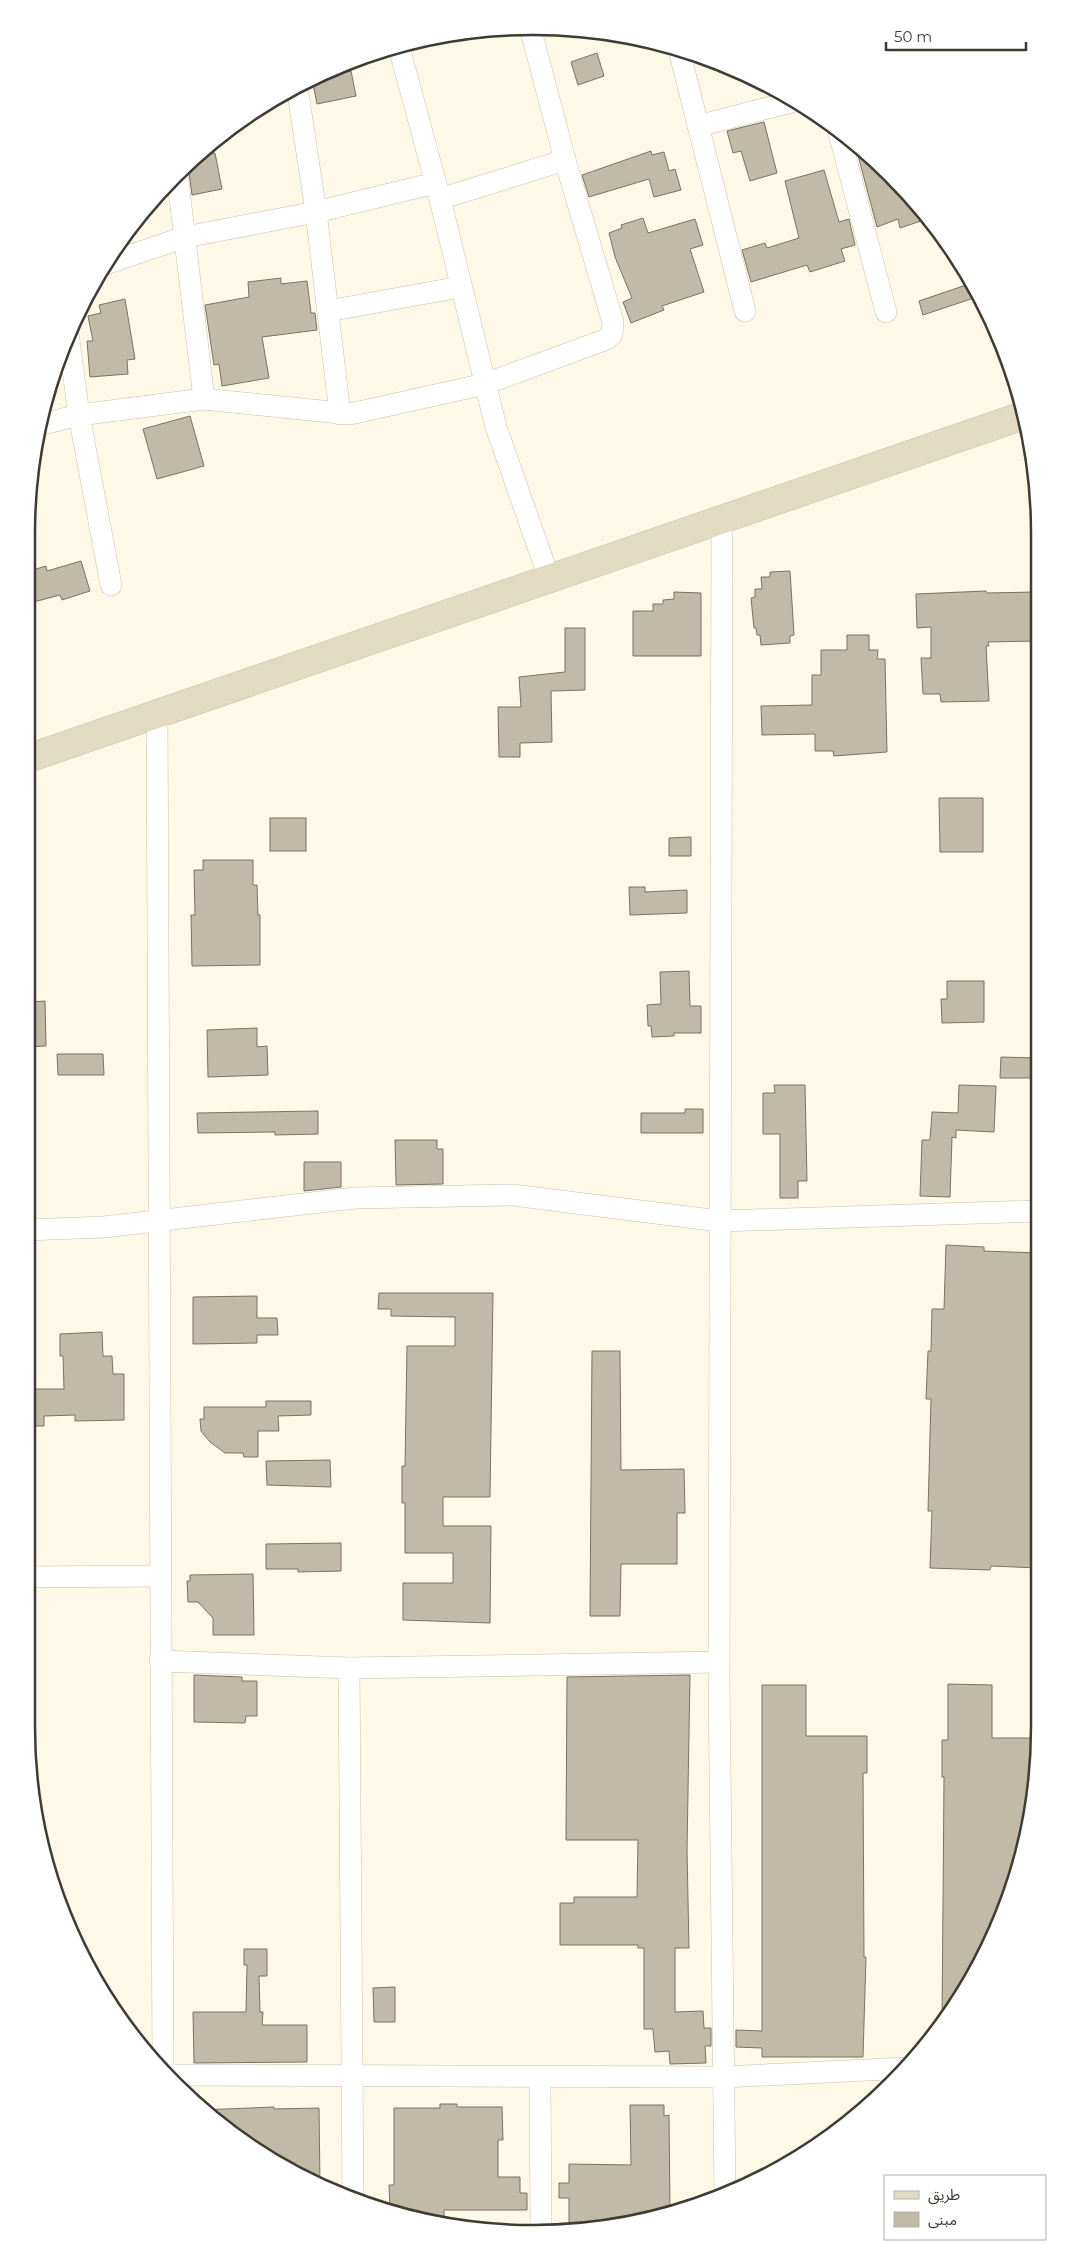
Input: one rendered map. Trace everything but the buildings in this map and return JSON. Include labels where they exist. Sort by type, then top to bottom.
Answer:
[{"type":"street","points":[[48,424],[78,415],[204,399],[350,414],[484,384],[607,339],[612,334],[613,322],[565,160],[532,35]]},
{"type":"street","points":[[401,53],[438,191],[460,287],[502,450],[549,578]]},
{"type":"street","points":[[681,57],[745,311]]},
{"type":"street","points":[[298,94],[316,212],[340,414]]},
{"type":"street","points":[[698,126],[785,104]]},
{"type":"street","points":[[842,143],[886,312]]},
{"type":"street","points":[[116,260],[185,237],[438,191],[565,160]]},
{"type":"street","points":[[178,184],[204,399]]},
{"type":"street","points":[[328,311],[460,287]]},
{"type":"street","points":[[70,350],[78,415],[111,585]]},
{"type":"street","points":[[35,756],[1017,418]]},
{"type":"street","points":[[722,520],[719,1662],[725,2187]]},
{"type":"street","points":[[157,714],[159,1576],[163,2059]]},
{"type":"street","points":[[35,1230],[104,1227],[158,1219],[355,1198],[513,1196],[719,1221],[1031,1211]]},
{"type":"street","points":[[35,1577],[159,1576]]},
{"type":"street","points":[[160,1661],[349,1668],[719,1662]]},
{"type":"street","points":[[349,1668],[352,2191]]},
{"type":"street","points":[[177,2075],[724,2077],[894,2069]]},
{"type":"street","points":[[540,2077],[540,2225]]}]
